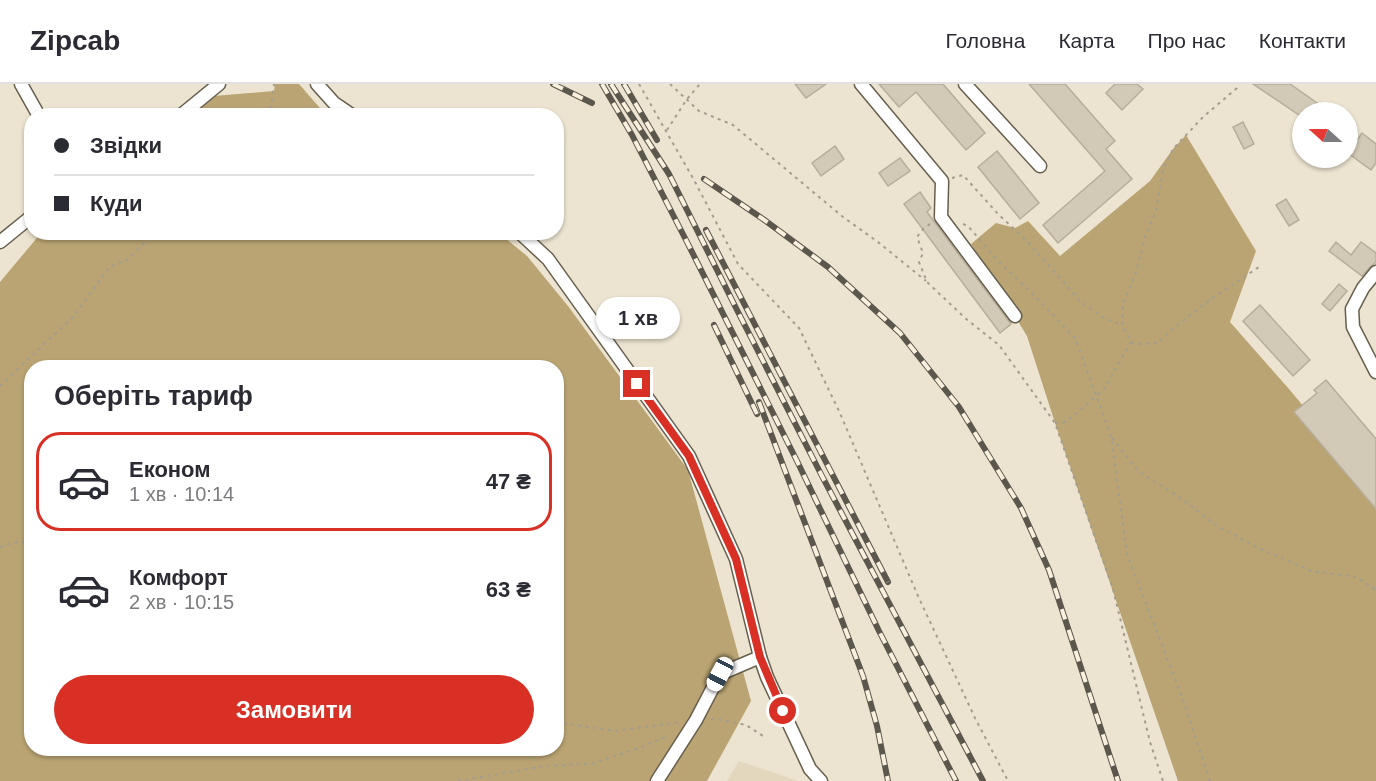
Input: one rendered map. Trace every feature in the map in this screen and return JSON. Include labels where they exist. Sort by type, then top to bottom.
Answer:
[{"type":"street","points":[[21,84],[34,108]]},
{"type":"street","points":[[190,108],[219,84]]},
{"type":"street","points":[[317,84],[341,108]]},
{"type":"street","points":[[861,84],[942,182],[941,217],[1015,316]]},
{"type":"street","points":[[965,84],[1040,166]]},
{"type":"street","points":[[0,242],[24,222]]},
{"type":"street","points":[[528,240],[548,259],[689,456],[736,559],[767,677],[798,746],[810,769],[821,781]]},
{"type":"street","points":[[1376,272],[1363,288],[1352,309],[1352,318],[1353,327],[1376,372]]},
{"type":"street","points":[[657,781],[696,720],[720,674],[760,657]]},
{"type":"path","points":[[271,108],[274,84]]},
{"type":"path","points":[[639,84],[667,131],[738,264],[799,328],[839,411],[918,597],[975,718],[1008,781]]},
{"type":"path","points":[[670,84],[699,111],[733,125],[843,217],[927,282],[965,318],[999,345],[1055,423],[1113,590],[1150,742],[1163,781]]},
{"type":"path","points":[[667,131],[687,99],[700,84]]},
{"type":"path","points":[[1238,84],[1237,88],[1203,117],[1173,149],[1163,170],[1156,211],[1123,304],[1122,325],[1131,342],[1157,343],[1211,300],[1259,267]]},
{"type":"path","points":[[942,182],[963,175],[998,214],[1026,240],[1081,302],[1104,318],[1122,325]]},
{"type":"path","points":[[927,282],[919,262],[923,253],[917,237],[923,229],[941,217],[968,225],[999,262],[1075,338],[1111,436],[1127,554],[1183,700],[1210,781]]},
{"type":"path","points":[[27,360],[74,316],[109,267],[127,260],[148,240]]},
{"type":"path","points":[[1055,423],[1065,422],[1104,389],[1131,342]]},
{"type":"path","points":[[0,386],[24,363]]},
{"type":"path","points":[[1111,436],[1138,471],[1179,497],[1217,526],[1256,547],[1311,571],[1356,577],[1376,590]]},
{"type":"path","points":[[0,547],[24,541]]},
{"type":"path","points":[[564,723],[615,731],[715,719],[746,725],[763,736]]},
{"type":"path","points":[[458,781],[544,766],[591,764],[675,733]]},
{"type":"shaded area","points":[[275,84],[299,84],[320,108],[200,108],[214,96],[274,91]]},
{"type":"shaded area","points":[[1186,135],[1256,251],[1230,322],[1376,493],[1376,781],[1178,781],[1027,336],[971,244],[996,223],[1015,228],[1028,221],[1060,256],[1150,181]]},
{"type":"shaded area","points":[[35,240],[508,240],[527,256],[568,306],[688,470],[751,701],[707,781],[0,781],[0,282]]},
{"type":"shaded area","points":[[739,761],[798,781],[727,781]]},
{"type":"building","points":[[795,84],[826,84],[806,98]]},
{"type":"building","points":[[879,84],[943,84],[985,133],[966,150],[916,92],[899,107]]},
{"type":"building","points":[[1029,84],[1065,84],[1115,141],[1106,149],[1132,179],[1058,243],[1043,225],[1105,171]]},
{"type":"building","points":[[1115,84],[1137,84],[1143,89],[1122,110],[1106,93]]},
{"type":"building","points":[[1253,84],[1290,84],[1316,102],[1292,102],[1292,110]]},
{"type":"building","points":[[1243,122],[1254,144],[1244,149],[1233,127]]},
{"type":"building","points":[[1362,133],[1376,144],[1376,163],[1371,170],[1358,160],[1358,139]]},
{"type":"building","points":[[835,146],[844,159],[821,176],[812,163]]},
{"type":"building","points":[[997,151],[1039,203],[1020,219],[978,167]]},
{"type":"building","points":[[900,158],[910,171],[888,186],[879,173]]},
{"type":"building","points":[[920,192],[931,208],[927,212],[1011,324],[1000,333],[904,204]]},
{"type":"building","points":[[1286,199],[1299,220],[1289,226],[1276,205]]},
{"type":"building","points":[[1336,242],[1351,255],[1361,242],[1376,253],[1376,262],[1362,276],[1329,251]]},
{"type":"building","points":[[1339,284],[1347,291],[1330,311],[1322,304]]},
{"type":"building","points":[[1260,305],[1310,360],[1293,376],[1243,321]]},
{"type":"building","points":[[1326,380],[1376,439],[1376,509],[1294,412],[1317,393],[1314,390]]},
{"type":"railway","points":[[553,84],[592,103]]},
{"type":"railway","points":[[602,84],[632,135],[687,242],[879,631],[956,781]]},
{"type":"railway","points":[[611,84],[669,174],[823,478],[983,781]]},
{"type":"railway","points":[[624,84],[657,140]]},
{"type":"railway","points":[[704,179],[828,267],[900,333],[959,407],[1021,508],[1049,570],[1118,781]]},
{"type":"railway","points":[[706,230],[888,582]]},
{"type":"railway","points":[[714,325],[757,414]]},
{"type":"railway","points":[[759,402],[863,676],[877,726],[888,781]]},
{"type":"route","points":[[637,384],[689,456],[736,559],[760,657],[783,711]]}]
